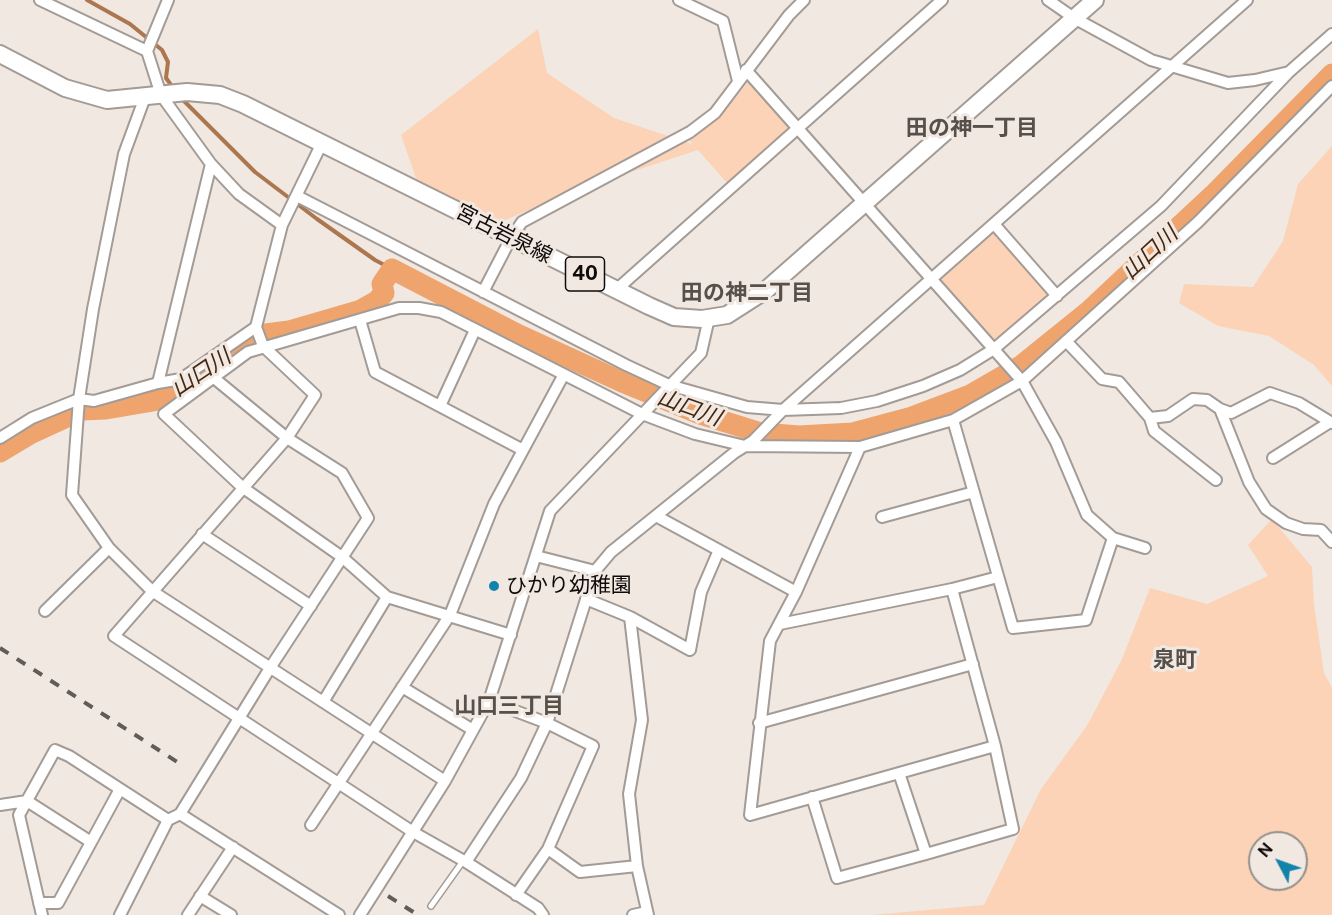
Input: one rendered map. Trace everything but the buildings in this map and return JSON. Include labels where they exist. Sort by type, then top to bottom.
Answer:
[{"type":"main road","name":"宮古岩泉線","points":[[0,54],[85,96],[107,100],[187,92],[220,95],[243,104],[674,318],[709,318],[727,315],[766,290],[1095,0]]},
{"type":"street","points":[[40,0],[147,51]]},
{"type":"street","points":[[168,0],[147,51],[153,96],[239,194],[282,225]]},
{"type":"street","points":[[679,0],[723,21],[738,81]]},
{"type":"street","points":[[483,292],[511,238],[522,222],[690,132],[715,113],[789,15],[804,0]]},
{"type":"street","points":[[616,290],[942,0]]},
{"type":"street","points":[[1048,0],[1074,18],[1151,60],[1171,67],[1228,83],[1255,80],[1289,72]]},
{"type":"street","points":[[465,862],[521,778],[547,723],[595,572],[611,552],[749,443],[783,410],[1247,0]]},
{"type":"street","points":[[297,196],[626,366],[669,385],[747,407],[783,410],[841,408],[878,400],[923,386],[996,351],[1161,206],[1289,72],[1332,34]]},
{"type":"street","points":[[746,70],[1020,378],[1056,442],[1087,515],[1113,538],[1145,548]]},
{"type":"street","points":[[511,635],[387,597],[342,557],[242,487],[164,414],[249,352],[263,346],[399,308],[419,308],[441,312],[563,376],[642,414],[694,434],[749,443],[860,447],[953,420],[1020,378],[1066,341],[1198,222],[1332,86]]},
{"type":"street","points":[[153,96],[124,154],[79,399],[72,495],[109,548],[152,591],[445,781]]},
{"type":"street","points":[[322,143],[282,225],[256,327],[263,346],[315,394],[287,438],[114,636],[413,832],[538,908],[543,915]]},
{"type":"street","points":[[158,383],[211,164]]},
{"type":"street","points":[[994,224],[1057,296]]},
{"type":"street","points":[[360,915],[445,781],[489,701],[550,511],[701,352],[709,318]]},
{"type":"street","points":[[360,320],[375,372],[523,450]]},
{"type":"street","points":[[0,438],[32,418],[79,399],[94,401],[181,379],[256,327]]},
{"type":"street","points":[[440,406],[475,330]]},
{"type":"street","points":[[1066,341],[1102,378],[1119,382],[1150,418],[1154,431],[1216,480]]},
{"type":"street","points":[[311,825],[450,615],[494,504],[563,376]]},
{"type":"street","points":[[124,913],[168,820],[180,814],[270,668],[368,518],[342,473],[287,438],[214,378]]},
{"type":"street","points":[[1150,418],[1168,416],[1193,399],[1207,400],[1220,410],[1231,412],[1270,393],[1299,403],[1331,422],[1274,458]]},
{"type":"street","points":[[1220,410],[1249,482],[1266,509],[1286,523],[1303,530],[1321,531],[1332,542]]},
{"type":"street","points":[[953,420],[1013,628],[1086,620],[1113,538]]},
{"type":"street","points":[[860,447],[796,592],[770,642],[750,815],[995,746]]},
{"type":"street","points":[[882,518],[974,492]]},
{"type":"street","points":[[656,516],[796,592]]},
{"type":"street","points":[[202,534],[311,606]]},
{"type":"street","points":[[45,611],[109,548]]},
{"type":"street","points":[[586,599],[630,617],[690,650],[701,592],[719,550]]},
{"type":"street","points":[[536,556],[595,572]]},
{"type":"street","points":[[780,624],[998,578]]},
{"type":"street","points":[[812,797],[837,878],[1013,829],[995,746],[952,589]]},
{"type":"street","points":[[323,702],[387,597]]},
{"type":"street","points":[[630,617],[642,720],[629,794],[637,866],[647,913],[633,915]]},
{"type":"street","points":[[759,723],[973,664]]},
{"type":"street","points":[[402,687],[473,730]]},
{"type":"street","points":[[489,701],[547,723],[593,746],[548,849],[516,895]]},
{"type":"street","points":[[42,915],[19,815],[55,750],[69,756],[168,820]]},
{"type":"street","points":[[899,773],[926,854]]},
{"type":"street","points":[[39,903],[58,903],[120,789]]},
{"type":"street","points":[[0,805],[27,801],[91,842]]},
{"type":"street","points":[[180,814],[339,915]]},
{"type":"street","points":[[188,915],[233,847]]},
{"type":"street","points":[[548,849],[580,872],[637,866]]},
{"type":"street","points":[[200,896],[231,915]]},
{"type":"lane","points":[[431,906],[465,862]]},
{"type":"shaded area","points":[[538,29],[547,73],[614,118],[692,144],[689,139],[719,118],[749,81],[790,128],[727,183],[698,150],[576,190],[503,221],[418,184],[401,135]]},
{"type":"shaded area","points":[[1332,146],[1332,386],[1314,365],[1269,336],[1218,326],[1179,303],[1184,284],[1253,287],[1283,241],[1298,184]]},
{"type":"shaded area","points":[[994,231],[1051,296],[994,343],[939,280]]},
{"type":"shaded area","points":[[1272,519],[1312,567],[1314,604],[1324,673],[1332,688],[1332,915],[872,915],[984,905],[1041,789],[1088,724],[1122,659],[1150,588],[1207,604],[1268,576],[1248,545]]},
{"type":"waterway","points":[[87,0],[130,24],[162,50],[168,62],[166,78],[174,89]]},
{"type":"waterway","name":"山口川","points":[[0,452],[30,434],[82,410],[106,409],[153,401],[176,393],[238,348],[266,334],[289,331],[361,310],[377,301],[384,293],[382,284],[392,269],[517,334],[620,381],[700,414],[761,433],[799,436],[853,433],[909,418],[970,395],[1022,365],[1089,311],[1213,195],[1332,74]]},
{"type":"waterway","points":[[180,97],[255,172],[317,219],[375,260],[392,269]]},
{"type":"railway","points":[[0,648],[182,765]]},
{"type":"railway","points":[[388,896],[418,915]]},
{"type":"place","name":"ひかり幼稚園","points":[[494,586]]},
{"type":"district","name":"田の神一丁目","points":[[972,128]]},
{"type":"district","name":"田の神二丁目","points":[[747,293]]},
{"type":"district","name":"泉町","points":[[1175,660]]},
{"type":"district","name":"山口三丁目","points":[[509,706]]}]
